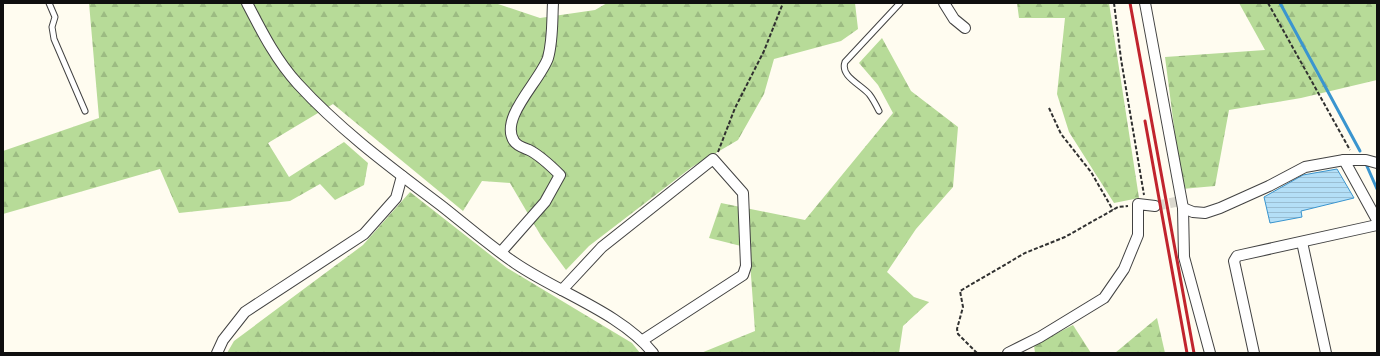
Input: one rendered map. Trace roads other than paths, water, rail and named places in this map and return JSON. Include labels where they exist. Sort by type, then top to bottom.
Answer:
[{"type":"street","points":[[247,3],[269,47],[298,84],[331,116],[402,176],[514,263],[616,321],[643,340],[653,353]]},
{"type":"street","points":[[501,252],[545,202],[560,175],[536,155],[515,143],[510,135],[511,121],[515,110],[539,77],[547,59],[551,40],[553,3]]},
{"type":"street","points":[[944,3],[954,19],[965,28]]},
{"type":"street","points":[[1145,3],[1183,208],[1184,257],[1210,353]]},
{"type":"street","points":[[562,290],[602,247],[713,159],[744,193],[746,266],[743,276],[643,340]]},
{"type":"street","points":[[1183,208],[1194,212],[1205,213],[1220,208],[1269,186],[1305,167],[1344,160],[1366,160],[1377,163]]},
{"type":"street","points":[[1344,160],[1377,220]]},
{"type":"street","points":[[217,353],[223,340],[245,312],[364,234],[396,198],[402,176]]},
{"type":"street","points":[[1008,353],[1040,337],[1104,298],[1124,268],[1138,235],[1141,204],[1155,206]]},
{"type":"street","points":[[1254,353],[1234,261],[1237,256],[1377,225]]},
{"type":"street","points":[[1302,242],[1326,353]]},
{"type":"lane","points":[[49,3],[55,16],[52,27],[54,39],[85,112]]},
{"type":"lane","points":[[879,111],[869,94],[846,73],[844,67],[845,62],[900,3]]},
{"type":"water","points":[[1337,169],[1354,198],[1301,211],[1302,217],[1270,223],[1264,197],[1303,175]]},
{"type":"waterway","points":[[1280,3],[1360,151]]},
{"type":"waterway","points":[[1366,164],[1377,189]]},
{"type":"tunnel","points":[[1155,206],[1181,201]]},
{"type":"railway","points":[[1130,3],[1194,353]]},
{"type":"railway","points":[[1145,121],[1187,353]]}]
